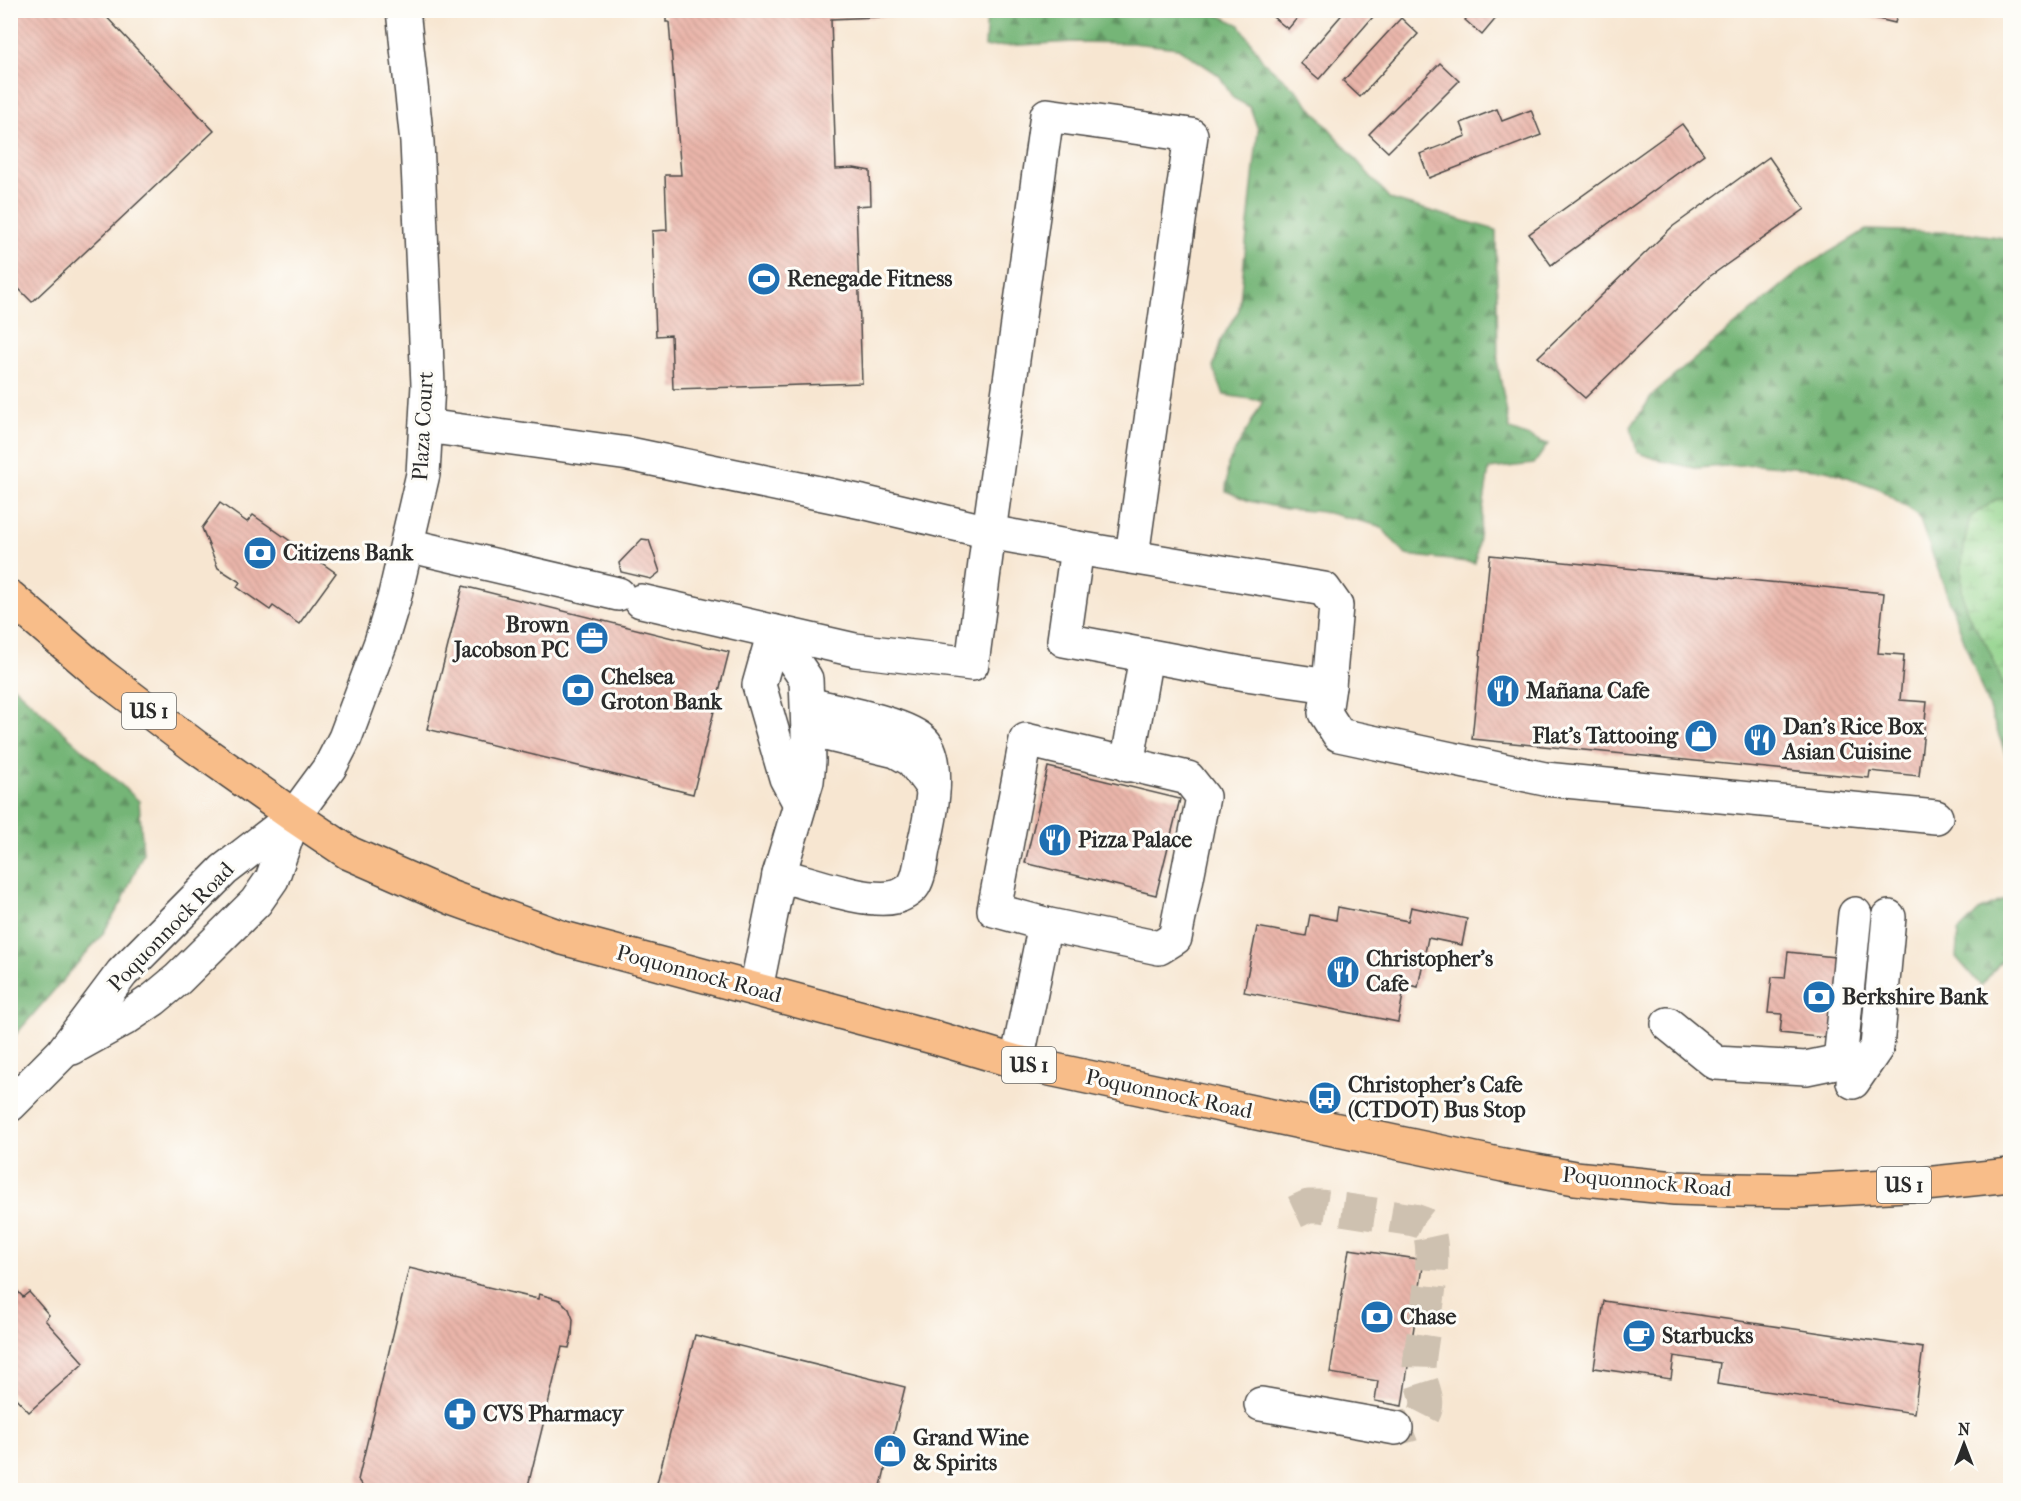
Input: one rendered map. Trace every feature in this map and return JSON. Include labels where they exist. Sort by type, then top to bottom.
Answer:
[{"type":"main road","name":"US 1","points":[[10,597],[100,675],[196,747],[294,816]]},
{"type":"main road","name":"Poquonnock Road","points":[[294,816],[349,853],[452,898],[563,938],[933,1037],[1017,1062],[1503,1165],[1575,1178],[1675,1188],[1797,1191],[1925,1184],[2010,1175]]},
{"type":"street","name":"Plaza Court","points":[[294,816],[330,767],[345,738],[381,642],[394,599],[423,474],[428,385],[417,142],[403,10]]},
{"type":"street","points":[[407,545],[855,650],[972,664],[1047,115],[1191,135],[1132,556]]},
{"type":"street","points":[[426,426],[629,454],[862,502],[989,532],[1324,589],[1336,606],[1325,713],[1339,735],[1545,779],[1936,817]]},
{"type":"street","points":[[1077,548],[1064,640],[1246,675],[1329,686]]},
{"type":"street","points":[[756,989],[779,875],[807,781],[806,680],[774,632]]},
{"type":"street","points":[[774,632],[759,685],[786,778],[800,804]]},
{"type":"street","points":[[1127,765],[1146,657]]},
{"type":"street","points":[[779,875],[861,896],[881,899],[897,897],[913,886],[919,872],[933,808],[933,788],[912,760],[896,751],[808,717]]},
{"type":"street","points":[[1026,740],[1188,778],[1203,797],[1175,938],[1159,948],[1045,924],[994,910],[1026,740]]},
{"type":"street","name":"Poquonnock Road","points":[[10,1105],[62,1053],[122,973],[227,866],[294,816]]},
{"type":"street","name":"Poquonnock Road","points":[[62,1053],[126,1018],[154,999],[178,979],[256,902],[272,879],[294,816]]},
{"type":"street","points":[[1668,1024],[1716,1063],[1760,1078],[1821,1086],[1853,1082],[1871,916],[1840,1061],[1806,1068],[1716,1063]]},
{"type":"street","points":[[1017,1062],[1045,924]]},
{"type":"street","points":[[1261,1404],[1396,1428]]},
{"type":"green space","points":[[987,11],[1210,11],[1240,25],[1263,61],[1296,90],[1390,199],[1496,230],[1498,366],[1510,430],[1548,444],[1534,464],[1489,469],[1475,563],[1406,555],[1380,526],[1324,512],[1286,509],[1249,501],[1226,491],[1228,464],[1263,401],[1224,395],[1213,368],[1221,340],[1239,310],[1258,130],[1250,107],[1233,98],[1219,75],[1178,48],[1132,43],[1074,42],[985,47]]},
{"type":"green space","points":[[1866,230],[1969,233],[2010,239],[2010,766],[1918,515],[1878,488],[1827,470],[1757,464],[1695,468],[1661,461],[1637,452],[1631,427],[1654,393],[1803,268]]},
{"type":"green space","points":[[2010,498],[2010,691],[2003,682],[1992,655],[1965,607],[1962,568],[1970,517],[1997,499]]},
{"type":"green space","points":[[11,684],[139,801],[143,853],[122,902],[102,935],[11,1040]]},
{"type":"green space","points":[[2010,897],[2010,953],[1981,986],[1956,957],[1958,932],[1979,911]]},
{"type":"building","points":[[10,10],[100,10],[214,131],[32,302],[10,280]]},
{"type":"building","points":[[666,10],[897,10],[898,16],[831,19],[836,169],[854,168],[870,171],[871,205],[856,206],[862,383],[673,389],[671,335],[656,336],[652,231],[667,230],[665,175],[681,175],[669,22],[666,22]]},
{"type":"building","points":[[1278,10],[1304,10],[1288,29],[1273,17]]},
{"type":"building","points":[[1346,10],[1379,10],[1319,79],[1300,63]]},
{"type":"building","points":[[1473,10],[1503,10],[1482,35],[1465,20]]},
{"type":"building","points":[[1841,10],[1898,10],[1895,23]]},
{"type":"building","points":[[1401,18],[1418,34],[1360,97],[1343,81]]},
{"type":"building","points":[[1440,63],[1459,81],[1388,152],[1369,134]]},
{"type":"building","points":[[1497,109],[1502,121],[1531,110],[1541,135],[1429,178],[1420,154],[1466,136],[1461,123]]},
{"type":"building","points":[[1682,124],[1704,154],[1551,265],[1529,234]]},
{"type":"building","points":[[1769,157],[1805,209],[1709,277],[1585,398],[1538,357],[1672,227]]},
{"type":"building","name":"Citizens Bank","points":[[220,503],[247,522],[253,515],[336,573],[299,624],[273,606],[270,610],[237,587],[240,582],[218,568],[202,528]]},
{"type":"building","points":[[642,539],[649,540],[660,572],[651,579],[621,572],[619,563]]},
{"type":"building","points":[[1490,555],[1884,593],[1878,653],[1904,655],[1900,700],[1927,702],[1919,776],[1870,771],[1869,778],[1472,739]]},
{"type":"building","name":"Chelsea Groton Bank","points":[[463,586],[729,652],[693,794],[427,729]]},
{"type":"building","points":[[1048,767],[1180,799],[1156,895],[1025,863]]},
{"type":"building","points":[[1338,907],[1408,921],[1411,907],[1467,919],[1462,945],[1428,938],[1418,987],[1405,984],[1398,1022],[1244,992],[1257,927],[1306,936],[1310,915],[1336,920]]},
{"type":"building","points":[[1788,952],[1844,958],[1843,972],[1870,974],[1864,1029],[1837,1026],[1836,1039],[1780,1033],[1782,1014],[1768,1013],[1772,977],[1785,978]]},
{"type":"building","name":"Chase","points":[[1349,1249],[1424,1260],[1402,1406],[1375,1401],[1378,1381],[1330,1373]]},
{"type":"building","name":"CVS Pharmacy","points":[[409,1268],[538,1299],[539,1294],[560,1300],[569,1309],[573,1319],[572,1336],[569,1348],[562,1347],[527,1490],[365,1490],[358,1480]]},
{"type":"building","points":[[10,1283],[23,1297],[29,1292],[49,1315],[45,1320],[84,1363],[29,1412],[10,1392]]},
{"type":"building","points":[[1604,1301],[1923,1348],[1914,1413],[1717,1384],[1720,1363],[1674,1356],[1671,1379],[1594,1368]]},
{"type":"building","points":[[695,1335],[905,1387],[880,1490],[690,1490],[657,1483]]},
{"type":"tunnel","points":[[1295,1212],[1308,1206],[1321,1206],[1414,1220],[1423,1223],[1429,1233],[1432,1249],[1431,1270],[1419,1369],[1427,1403],[1422,1418],[1416,1423],[1396,1428]]},
{"type":"place","name":"Renegade Fitness","points":[[764,279]]},
{"type":"place","name":"Citizens Bank","points":[[260,553]]},
{"type":"place","name":"Brown Jacobson PC","points":[[592,638]]},
{"type":"place","name":"Chelsea Groton Bank","points":[[578,690]]},
{"type":"place","name":"Mañana Cafe","points":[[1503,691]]},
{"type":"place","name":"Flat's Tattooing","points":[[1701,736]]},
{"type":"place","name":"Dan's Rice Box Asian Cuisine","points":[[1760,740]]},
{"type":"place","name":"Pizza Palace","points":[[1055,840]]},
{"type":"place","name":"Christopher's Cafe","points":[[1343,972]]},
{"type":"place","name":"Berkshire Bank","points":[[1819,997]]},
{"type":"place","name":"Christopher's Cafe (CTDOT) Bus Stop","points":[[1325,1098]]},
{"type":"place","name":"Chase","points":[[1377,1317]]},
{"type":"place","name":"Starbucks","points":[[1639,1336]]},
{"type":"place","name":"CVS Pharmacy","points":[[460,1414]]},
{"type":"place","name":"Grand Wine & Spirits","points":[[890,1451]]}]
